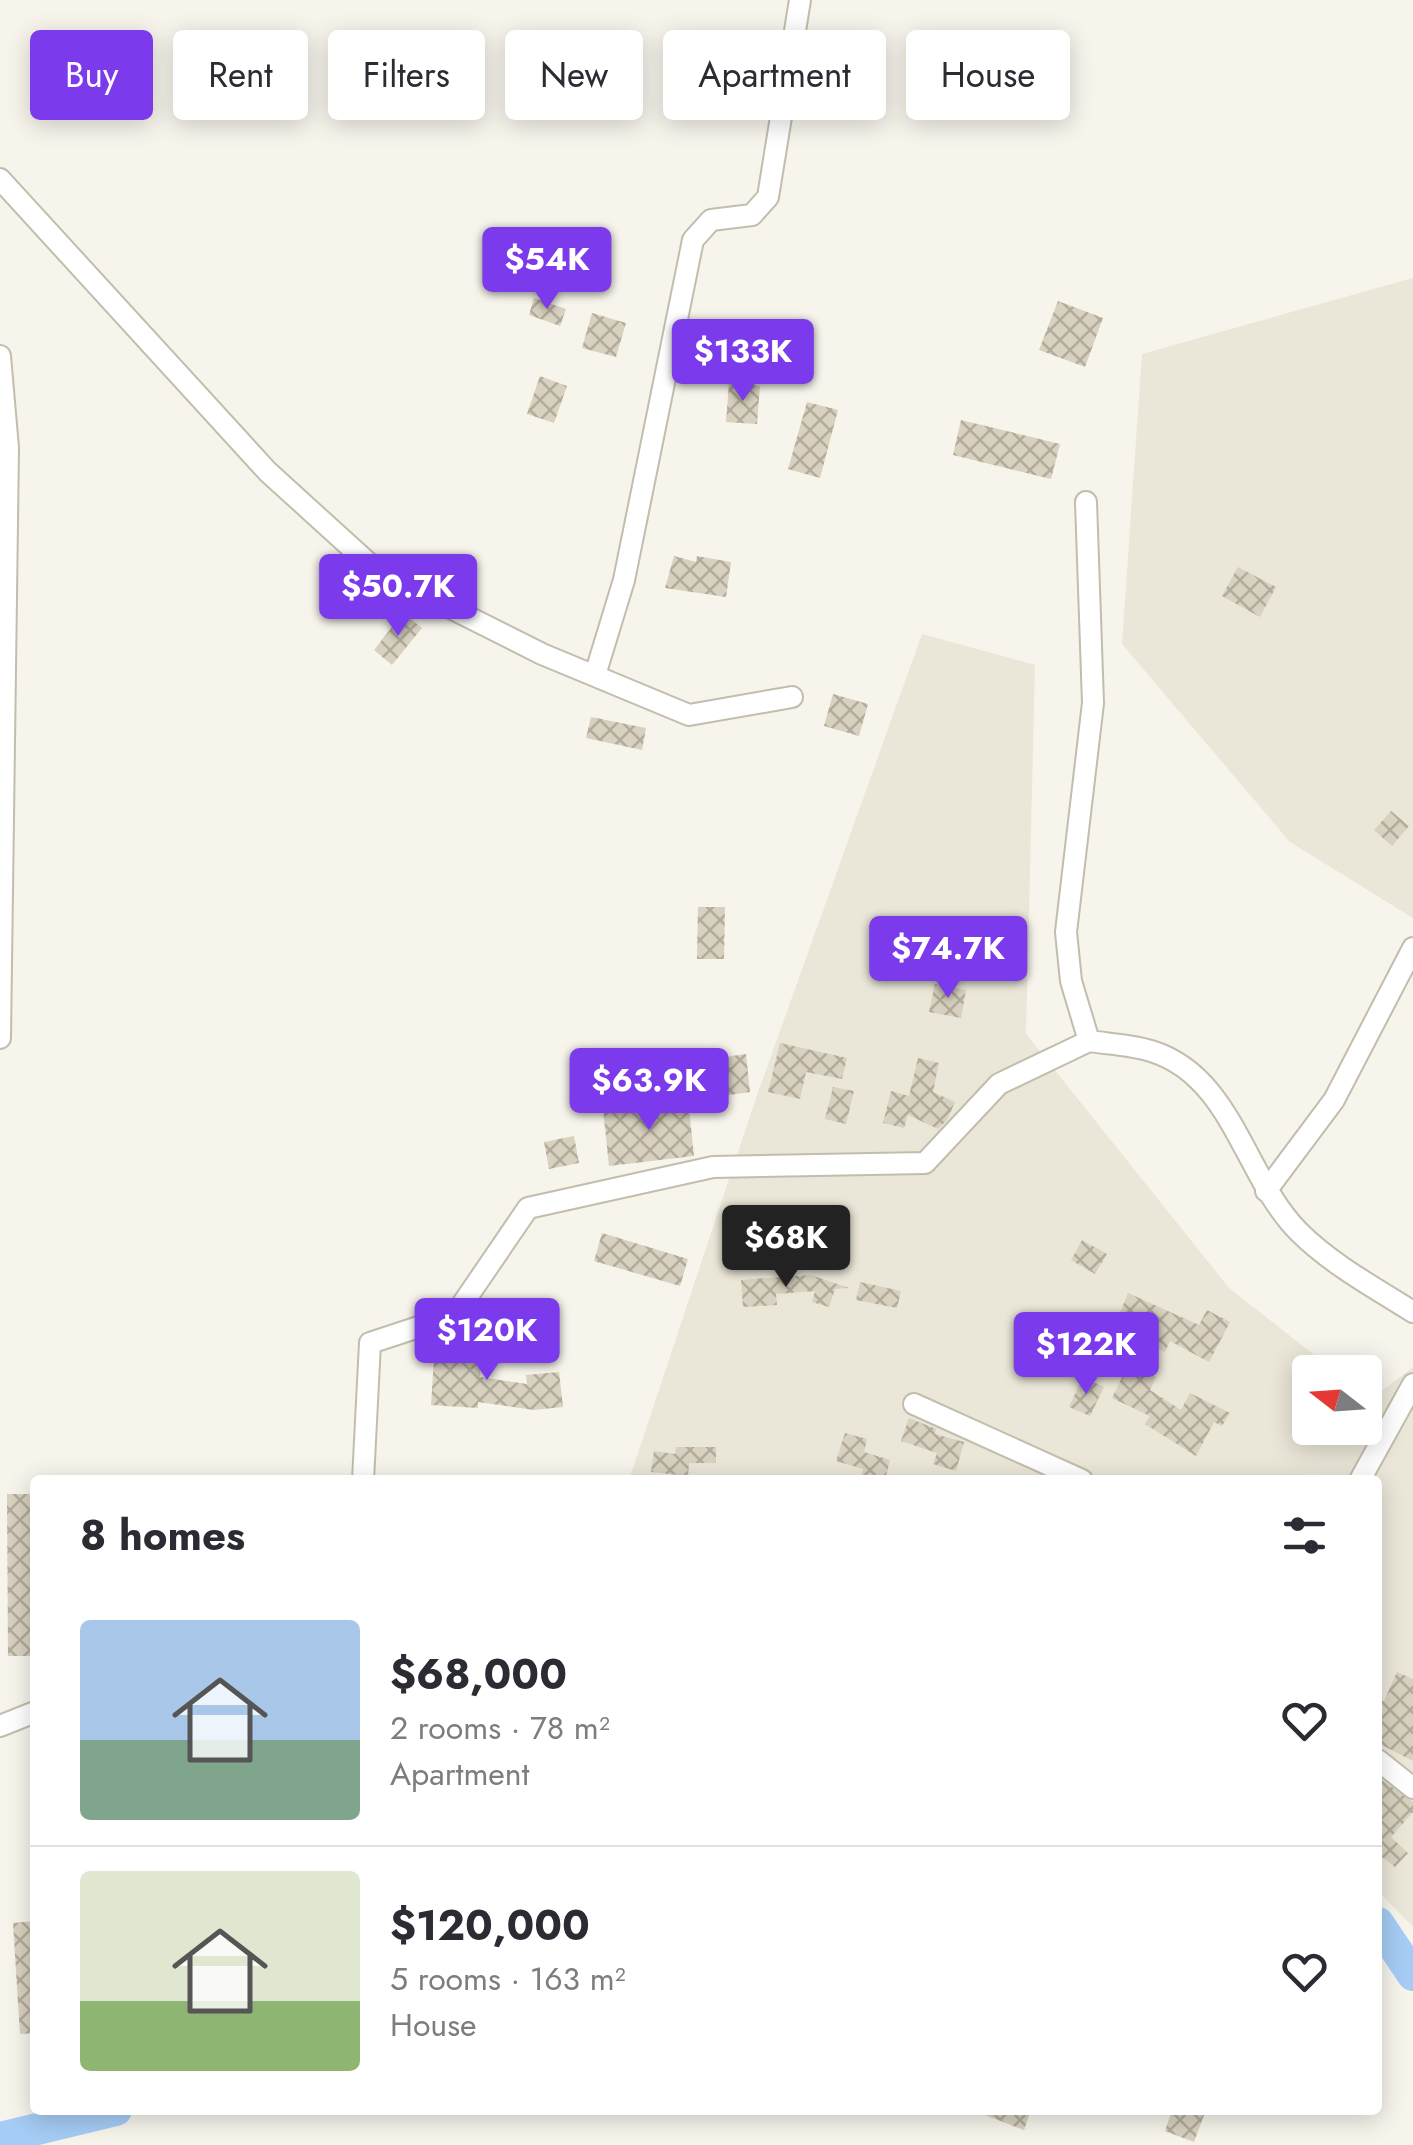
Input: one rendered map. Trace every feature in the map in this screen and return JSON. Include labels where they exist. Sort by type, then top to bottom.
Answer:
[{"type":"street","points":[[595,676],[624,580],[692,240],[710,220],[752,215],[768,197],[800,0]]},
{"type":"street","points":[[0,179],[268,472],[377,571],[595,676],[689,715],[792,697]]},
{"type":"street","points":[[0,356],[8,448],[2,631],[0,1038]]},
{"type":"street","points":[[1086,502],[1093,704],[1066,932],[1072,981],[1090,1041]]},
{"type":"street","points":[[1266,1190],[1334,1100],[1413,948]]},
{"type":"street","points":[[363,1475],[370,1343],[455,1315],[528,1208],[713,1167],[926,1163],[999,1084],[1090,1041],[1153,1051],[1203,1082],[1266,1190],[1300,1233],[1413,1312]]},
{"type":"street","points":[[1363,1475],[1413,1384]]},
{"type":"street","points":[[914,1404],[1071,1475]]},
{"type":"street","points":[[0,1726],[30,1714]]},
{"type":"street","points":[[1382,1763],[1413,1788]]},
{"type":"shaded area","points":[[1413,278],[1413,918],[1290,842],[1122,644],[1142,354]]},
{"type":"shaded area","points":[[922,634],[1035,665],[1026,1034],[1229,1288],[1314,1355],[1292,1355],[1292,1445],[1382,1445],[1382,1391],[1413,1367],[1413,1927],[1382,1895],[1382,1475],[631,1475],[756,1098]]},
{"type":"building","points":[[534,298],[566,309],[560,326],[529,315]]},
{"type":"building","points":[[1058,301],[1103,318],[1085,367],[1039,350]]},
{"type":"building","points":[[592,313],[626,323],[616,357],[582,348]]},
{"type":"building","points":[[540,376],[567,386],[554,423],[527,414]]},
{"type":"building","points":[[729,383],[760,386],[757,424],[726,422]]},
{"type":"building","points":[[807,402],[838,410],[820,478],[788,469]]},
{"type":"building","points":[[961,420],[1060,444],[1051,479],[953,455]]},
{"type":"building","points":[[674,556],[696,562],[697,556],[731,562],[726,597],[665,588]]},
{"type":"building","points":[[1238,567],[1276,587],[1260,617],[1222,596]]},
{"type":"building","points":[[403,613],[422,628],[392,665],[374,650]]},
{"type":"building","points":[[833,694],[868,704],[859,736],[824,726]]},
{"type":"building","points":[[591,717],[646,728],[642,750],[586,738]]},
{"type":"building","points":[[1391,811],[1409,826],[1392,846],[1374,830]]},
{"type":"building","points":[[698,907],[725,907],[724,959],[697,959]]},
{"type":"building","points":[[935,984],[966,990],[961,1018],[929,1012]]},
{"type":"building","points":[[780,1043],[847,1058],[842,1079],[806,1072],[800,1099],[768,1092]]},
{"type":"building","points":[[746,1054],[750,1092],[709,1098],[704,1060]]},
{"type":"building","points":[[918,1058],[939,1063],[933,1092],[955,1102],[947,1120],[938,1129],[908,1115],[904,1128],[883,1123],[891,1091],[909,1096]]},
{"type":"building","points":[[833,1087],[854,1091],[846,1124],[825,1119]]},
{"type":"building","points":[[688,1099],[694,1156],[609,1166],[603,1109]]},
{"type":"building","points":[[574,1136],[579,1163],[549,1169],[544,1142]]},
{"type":"building","points":[[602,1233],[688,1259],[680,1286],[594,1261]]},
{"type":"building","points":[[1082,1240],[1107,1254],[1095,1274],[1071,1260]]},
{"type":"building","points":[[811,1275],[849,1288],[835,1289],[829,1307],[812,1302],[815,1291],[776,1294],[777,1305],[743,1307],[741,1280]]},
{"type":"building","points":[[860,1282],[901,1291],[897,1308],[856,1300]]},
{"type":"building","points":[[1128,1293],[1199,1325],[1207,1310],[1230,1322],[1209,1362],[1170,1341],[1165,1352],[1114,1328]]},
{"type":"building","points":[[1042,1321],[1073,1336],[1060,1363],[1029,1349]]},
{"type":"building","points":[[435,1342],[482,1345],[480,1377],[527,1384],[526,1375],[559,1372],[563,1407],[534,1410],[478,1402],[478,1408],[431,1405]]},
{"type":"building","points":[[1129,1363],[1156,1377],[1150,1390],[1181,1410],[1190,1393],[1230,1413],[1222,1426],[1214,1422],[1196,1456],[1145,1424],[1150,1416],[1112,1398]]},
{"type":"building","points":[[1083,1377],[1104,1387],[1090,1416],[1069,1407]]},
{"type":"building","points":[[909,1418],[936,1429],[935,1434],[964,1442],[956,1471],[933,1464],[937,1453],[901,1441]]},
{"type":"building","points":[[845,1433],[867,1439],[864,1452],[890,1460],[886,1475],[861,1475],[863,1469],[836,1461]]},
{"type":"building","points":[[676,1447],[716,1447],[716,1463],[689,1463],[688,1475],[651,1472],[654,1451],[675,1454]]},
{"type":"building","points":[[7,1494],[30,1494],[30,1656],[8,1656]]},
{"type":"building","points":[[1397,1672],[1413,1679],[1413,1761],[1382,1745],[1384,1701]]},
{"type":"building","points":[[1382,1780],[1413,1802],[1413,1812],[1391,1837],[1408,1853],[1395,1867],[1382,1857]]},
{"type":"building","points":[[30,1921],[30,2033],[20,2034],[13,1923]]},
{"type":"building","points":[[985,2115],[1029,2115],[1024,2130]]},
{"type":"building","points":[[1170,2115],[1204,2115],[1194,2142],[1165,2131]]},
{"type":"waterway","points":[[1382,1929],[1413,1975]]},
{"type":"waterway","points":[[0,2138],[95,2115]]}]
